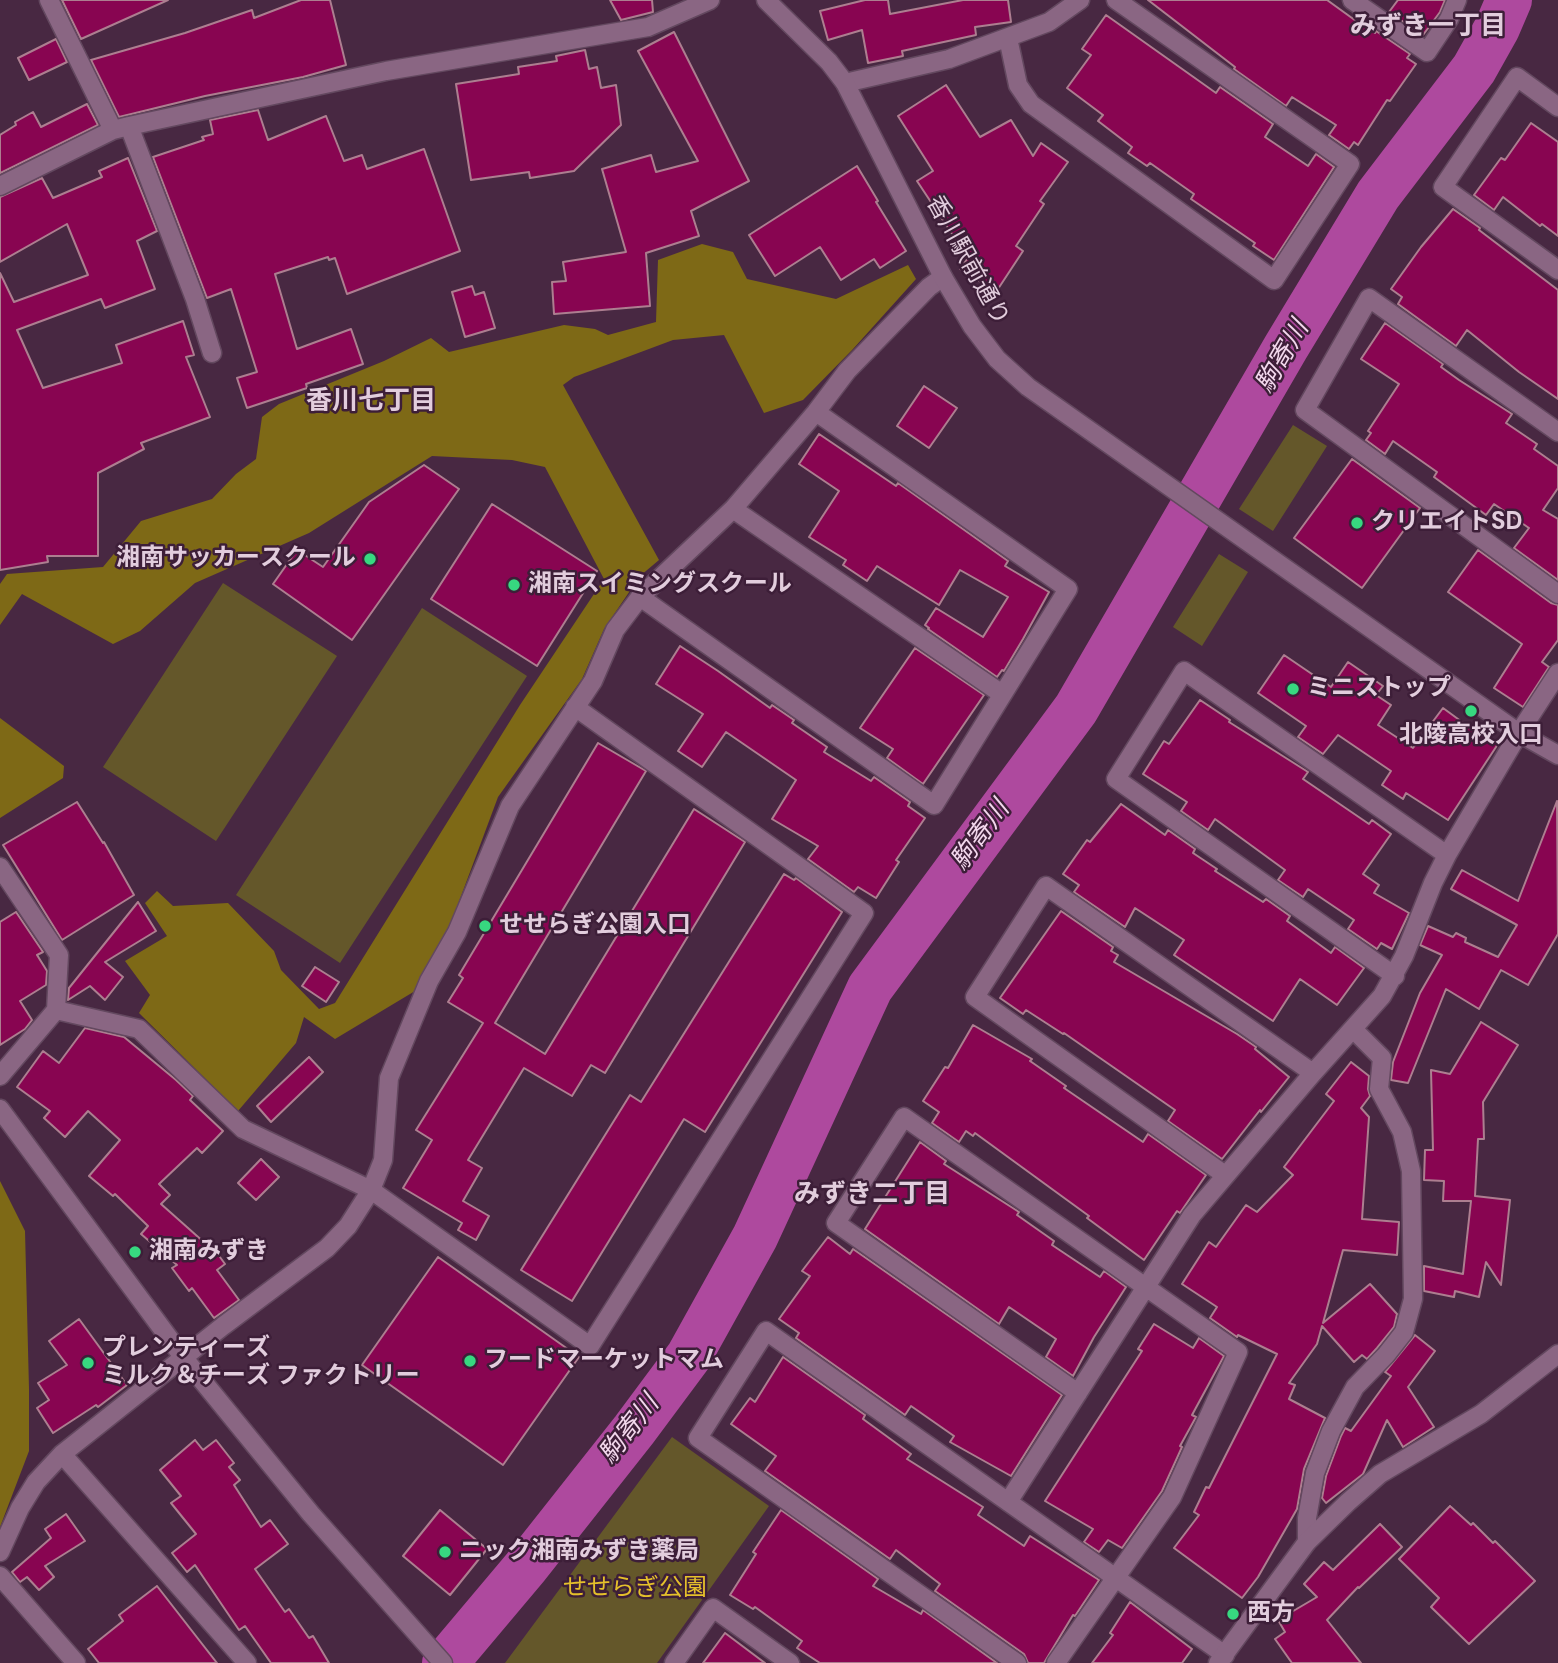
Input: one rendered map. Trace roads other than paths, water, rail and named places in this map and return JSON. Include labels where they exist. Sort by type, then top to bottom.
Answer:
[{"type":"street","points":[[49,0],[121,128],[195,299],[212,353]]},
{"type":"street","points":[[0,186],[121,128],[386,71],[648,27],[710,0]]},
{"type":"street","name":"香川駅前通り","points":[[766,0],[829,62],[845,83],[943,277],[971,326],[997,359],[1028,387],[1519,733]]},
{"type":"street","points":[[845,83],[949,59],[1049,22],[1080,0]]},
{"type":"street","points":[[1008,38],[1018,85],[1031,104],[1274,280],[1350,164],[1116,0]]},
{"type":"street","points":[[1352,0],[1427,52],[1449,19],[1457,0]]},
{"type":"street","points":[[1558,107],[1517,77],[1443,187],[1558,270]]},
{"type":"street","points":[[0,1552],[20,1508],[36,1482],[62,1454],[183,1357],[327,1248],[348,1226],[371,1190],[383,1160],[389,1078],[429,981],[457,932],[510,806],[593,681],[615,630],[640,597],[733,509],[816,412],[847,371],[929,287],[943,277]]},
{"type":"street","points":[[1558,432],[1369,298],[1305,410],[1558,594]]},
{"type":"street","points":[[640,597],[933,805],[1068,589],[816,412]]},
{"type":"street","points":[[733,509],[1002,694]]},
{"type":"street","points":[[1395,976],[1116,779],[1184,671],[1447,855]]},
{"type":"street","points":[[1008,1502],[1192,1215],[1382,996],[1395,976],[1447,855],[1558,673]]},
{"type":"street","points":[[56,1010],[139,1029],[243,1129],[371,1190],[590,1346],[864,912],[575,707]]},
{"type":"street","points":[[1519,733],[1558,755]]},
{"type":"street","points":[[0,867],[59,955],[56,1010],[0,1076]]},
{"type":"street","points":[[1225,1175],[975,997],[1046,886],[1313,1073]]},
{"type":"street","points":[[1307,1542],[1307,1518],[1315,1473],[1331,1431],[1355,1387],[1404,1332],[1413,1299],[1411,1171],[1402,1132],[1379,1090],[1382,1058],[1353,1029]]},
{"type":"street","points":[[0,1109],[183,1357],[311,1514],[443,1663]]},
{"type":"street","points":[[1056,1663],[1172,1497],[1238,1352],[904,1117],[836,1223],[1078,1393]]},
{"type":"street","points":[[1017,1663],[698,1438],[766,1331],[1117,1578],[1222,1659],[1307,1542],[1380,1474],[1481,1414],[1558,1354]]},
{"type":"street","points":[[62,1454],[247,1663]]},
{"type":"street","points":[[0,1576],[76,1663]]},
{"type":"street","points":[[674,1663],[713,1608],[790,1663]]},
{"type":"waterway","name":"駒寄川","points":[[445,1663],[525,1568],[689,1356],[755,1237],[870,988],[1076,709],[1286,347],[1378,195],[1474,69],[1509,0]]},
{"type":"place","name":"クリエイトSD","points":[[1357,523]]},
{"type":"place","name":"湘南サッカースクール","points":[[370,559]]},
{"type":"place","name":"湘南スイミングスクール","points":[[514,585]]},
{"type":"place","name":"ミニストップ","points":[[1293,689]]},
{"type":"place","name":"北陵高校入口","points":[[1471,711]]},
{"type":"place","name":"せせらぎ公園入口","points":[[485,926]]},
{"type":"place","name":"湘南みずき","points":[[135,1252]]},
{"type":"place","name":"フードマーケットマム","points":[[470,1361]]},
{"type":"place","name":"プレンティーズ ミルク＆チーズ ファクトリー","points":[[88,1363]]},
{"type":"place","name":"ニック湘南みずき薬局","points":[[445,1552]]},
{"type":"place","name":"西方","points":[[1233,1614]]},
{"type":"district","name":"みずき一丁目","points":[[1428,27]]},
{"type":"district","name":"香川七丁目","points":[[371,402]]},
{"type":"district","name":"みずき二丁目","points":[[872,1195]]},
{"type":"park label","name":"せせらぎ公園","points":[[635,1589]]}]
